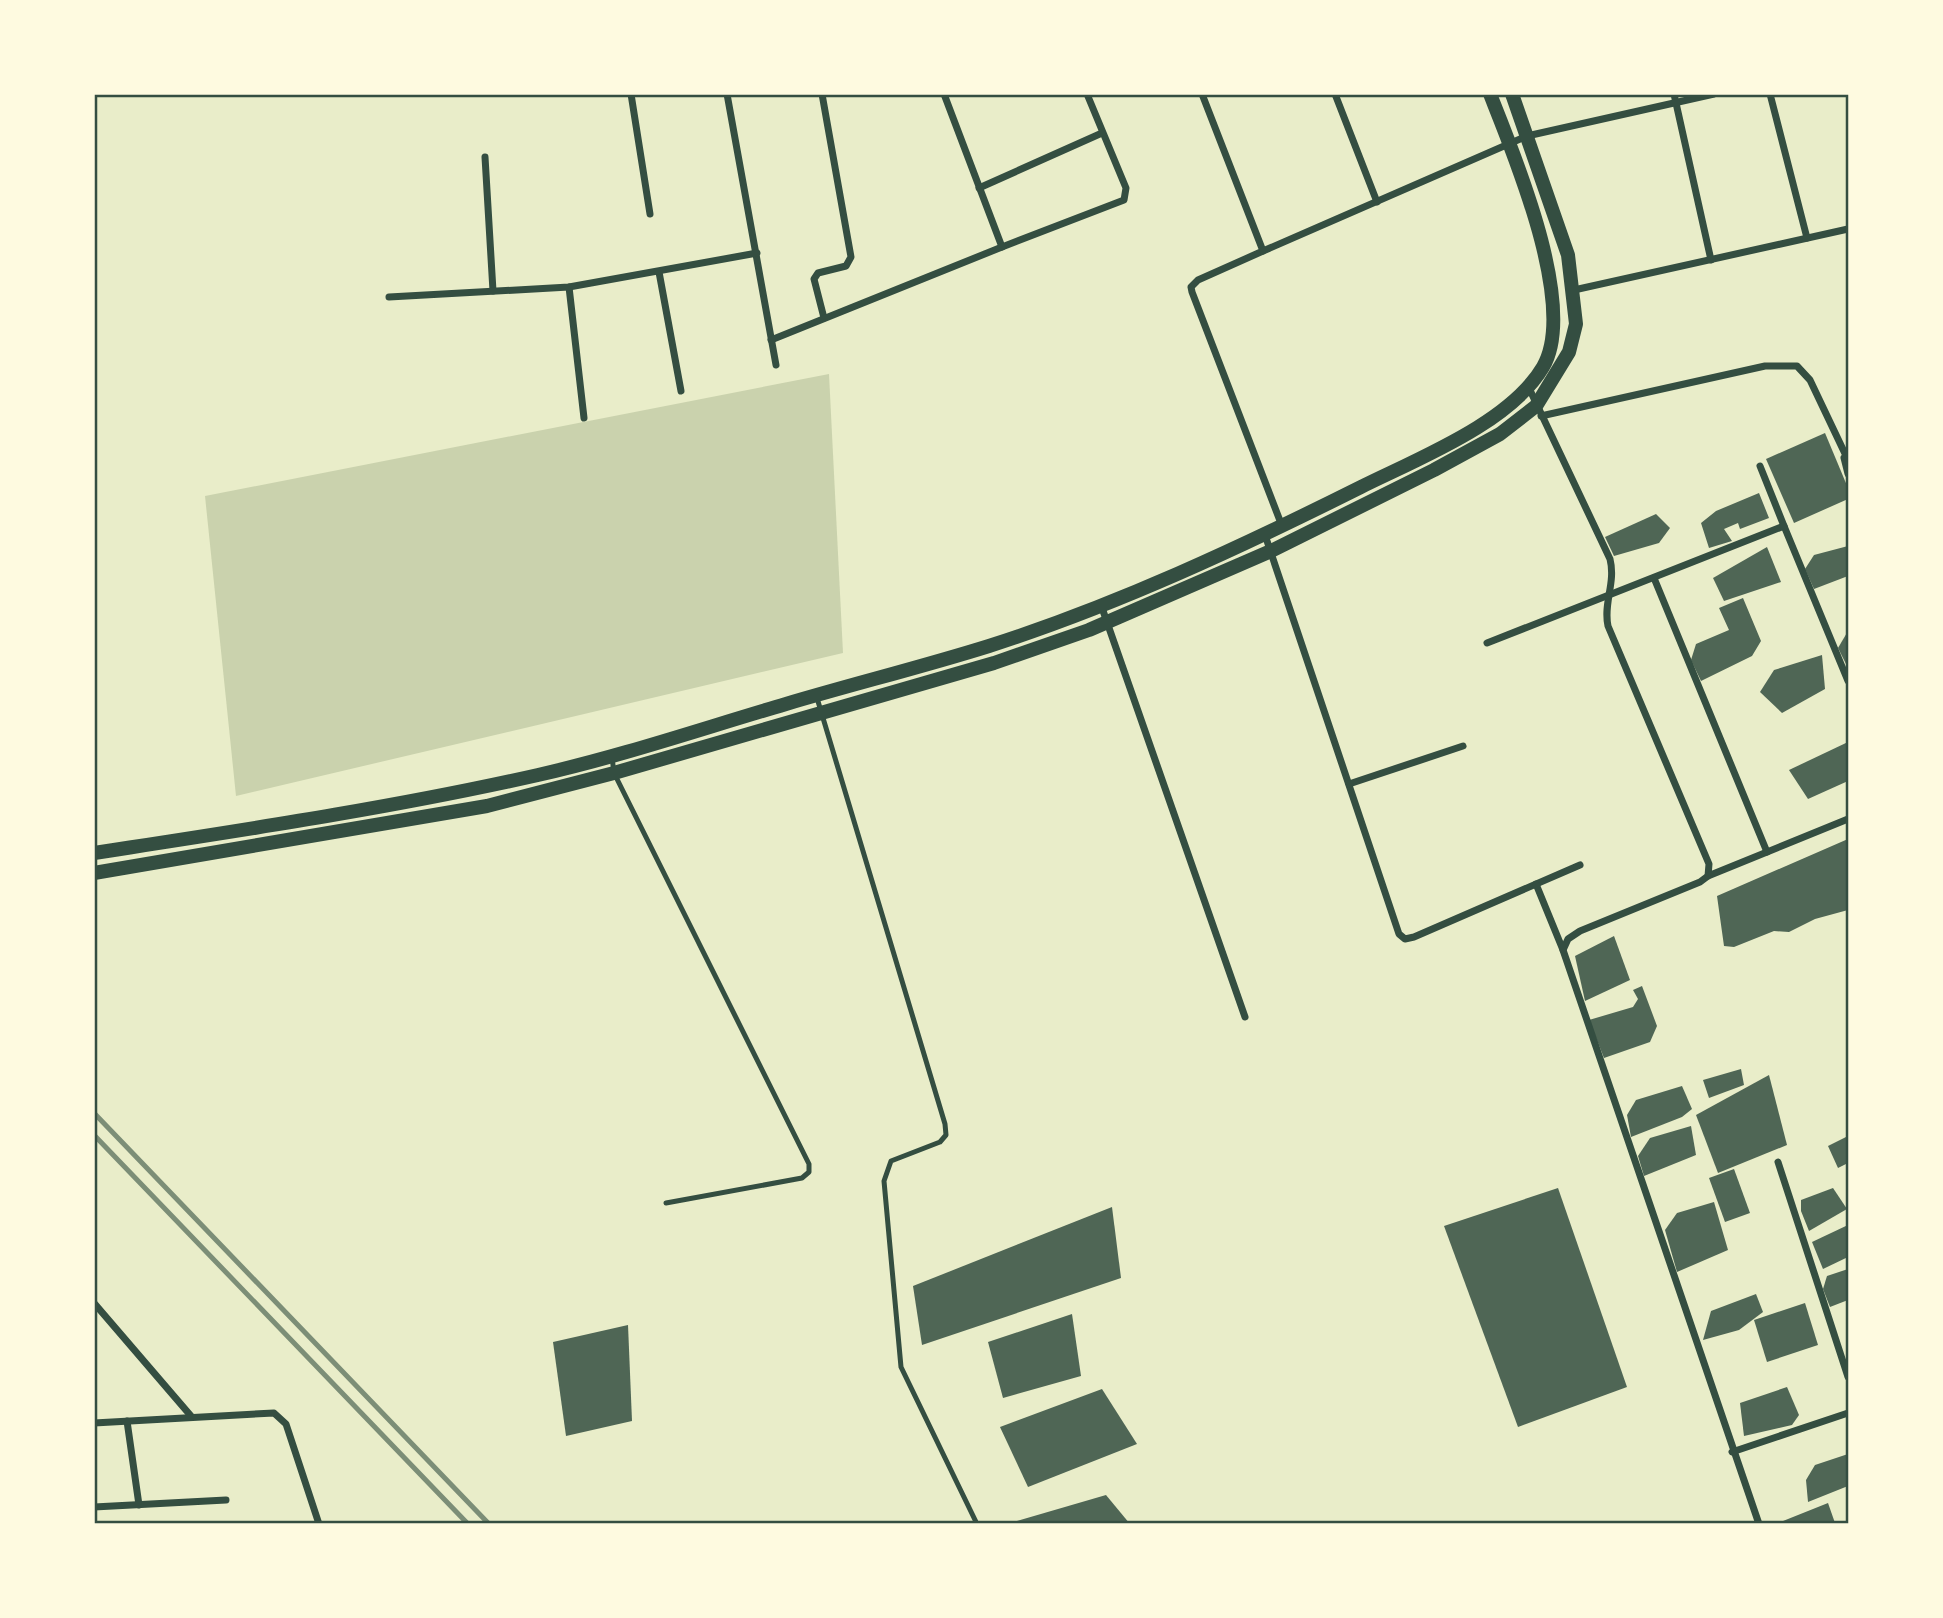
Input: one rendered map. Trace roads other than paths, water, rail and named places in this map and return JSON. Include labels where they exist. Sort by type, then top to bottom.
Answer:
[{"type":"main road","points":[[94,853],[208,836],[472,788],[611,755],[989,646],[1101,605],[1265,535],[1482,424],[1528,387],[1543,367],[1552,346],[1556,317],[1551,276],[1509,143],[1490,94]]},
{"type":"main road","points":[[94,873],[487,806],[614,773],[994,663],[1109,622],[1271,551],[1500,434],[1539,411],[1569,352],[1576,324],[1568,255],[1512,94]]},
{"type":"main road","points":[[208,836],[210,854]]},
{"type":"street","points":[[631,94],[650,214]]},
{"type":"street","points":[[727,94],[776,365]]},
{"type":"street","points":[[822,94],[851,257],[846,266],[818,273],[814,278],[824,318]]},
{"type":"street","points":[[944,94],[1002,247]]},
{"type":"street","points":[[771,340],[1124,200],[1126,188],[1087,94]]},
{"type":"street","points":[[1202,94],[1263,251]]},
{"type":"street","points":[[1335,94],[1377,202]]},
{"type":"street","points":[[1674,94],[1711,260]]},
{"type":"street","points":[[1282,526],[1191,287],[1198,279],[1528,136],[1714,94]]},
{"type":"street","points":[[1770,94],[1807,238]]},
{"type":"street","points":[[979,188],[1102,133]]},
{"type":"street","points":[[485,157],[493,291]]},
{"type":"street","points":[[1574,290],[1849,229]]},
{"type":"street","points":[[389,297],[569,287],[757,253]]},
{"type":"street","points":[[659,272],[681,391]]},
{"type":"street","points":[[569,287],[584,418]]},
{"type":"street","points":[[1539,411],[1784,364],[1804,370],[1842,451],[1849,474]]},
{"type":"street","points":[[1528,387],[1610,559],[1614,580],[1606,615],[1608,626],[1709,864],[1709,876]]},
{"type":"street","points":[[1842,451],[1849,460]]},
{"type":"street","points":[[1760,466],[1849,681]]},
{"type":"street","points":[[1487,643],[1784,526]]},
{"type":"street","points":[[1265,535],[1394,925],[1405,939],[1580,865]]},
{"type":"street","points":[[1654,578],[1768,852]]},
{"type":"street","points":[[1101,605],[1245,1017]]},
{"type":"street","points":[[1349,784],[1462,746]]},
{"type":"street","points":[[1563,950],[1568,939],[1580,931],[1688,888],[1709,876],[1849,818]]},
{"type":"street","points":[[1536,884],[1563,950],[1732,1452],[1759,1524]]},
{"type":"street","points":[[1778,1162],[1849,1377]]},
{"type":"street","points":[[94,1303],[191,1416]]},
{"type":"street","points":[[94,1423],[264,1412],[281,1418],[286,1424],[319,1524]]},
{"type":"street","points":[[1732,1452],[1849,1413]]},
{"type":"street","points":[[127,1420],[139,1504]]},
{"type":"street","points":[[94,1507],[226,1500]]},
{"type":"lane","points":[[816,695],[946,1135],[940,1142],[891,1161],[886,1170],[901,1367],[977,1524]]},
{"type":"lane","points":[[611,755],[614,773],[809,1164],[809,1172],[802,1178],[666,1203]]},
{"type":"railway","points":[[94,1113],[489,1524]]},
{"type":"railway","points":[[94,1135],[468,1524]]}]
